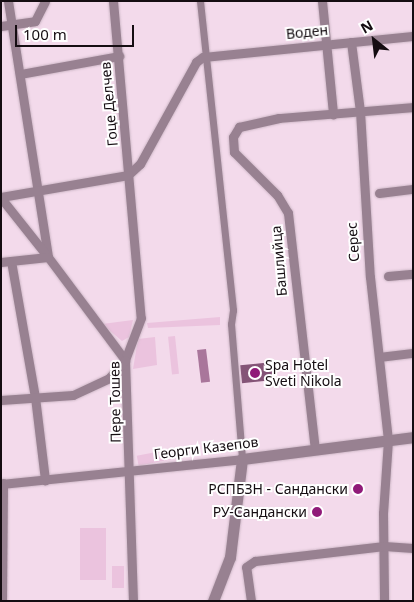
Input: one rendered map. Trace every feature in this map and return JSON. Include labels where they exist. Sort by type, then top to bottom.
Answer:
[{"type":"street","points":[[8,1],[39,188],[48,257]]},
{"type":"street","points":[[1,26],[34,21],[45,1]]},
{"type":"street","name":"Гоце Делчев","points":[[113,1],[128,175]]},
{"type":"street","points":[[200,1],[203,57],[233,310],[231,324],[242,459],[230,557],[213,601]]},
{"type":"street","points":[[322,1],[333,114],[413,106]]},
{"type":"street","name":"Воден","points":[[203,57],[326,43],[413,36]]},
{"type":"street","name":"Серес","points":[[351,42],[360,111],[364,202],[388,440],[384,601]]},
{"type":"street","points":[[20,74],[119,56]]},
{"type":"street","points":[[1,400],[73,394],[109,378],[125,360],[1,198],[39,188],[128,175],[140,164],[196,62],[203,57]]},
{"type":"street","name":"Башлийца","points":[[315,450],[288,213],[277,194],[234,152],[233,138],[238,127],[279,118],[333,114]]},
{"type":"street","name":"Пере Тошев","points":[[128,175],[141,318],[125,360],[131,472],[133,601]]},
{"type":"street","points":[[379,193],[413,189]]},
{"type":"street","points":[[45,480],[35,397],[6,261],[48,257]]},
{"type":"street","points":[[388,276],[413,274]]},
{"type":"street","points":[[379,357],[413,353]]},
{"type":"street","name":"Георги Казепов","points":[[2,484],[131,472],[413,437]]},
{"type":"street","points":[[2,484],[2,601]]},
{"type":"street","points":[[250,601],[246,568],[249,563],[384,546],[413,548]]},
{"type":"shaded area","points":[[220,317],[220,325],[148,328],[147,323]]},
{"type":"shaded area","points":[[133,320],[129,337],[122,341],[102,324]]},
{"type":"shaded area","points":[[175,336],[179,374],[172,375],[168,337]]},
{"type":"shaded area","points":[[155,337],[157,365],[133,369],[138,339]]},
{"type":"shaded area","points":[[206,349],[210,382],[201,383],[197,350]]},
{"type":"shaded area","points":[[177,448],[179,458],[139,466],[137,456]]},
{"type":"shaded area","points":[[80,528],[106,528],[106,580],[80,580]]},
{"type":"shaded area","points":[[112,566],[124,566],[124,588],[112,588]]},
{"type":"building","name":"Spa Hotel Sveti Nikola","points":[[272,362],[274,380],[242,383],[240,365]]},
{"type":"place","name":"Spa Hotel Sveti Nikola","points":[[255,373]]},
{"type":"place","name":"РСПБЗН - Сандански","points":[[358,489]]},
{"type":"place","name":"РУ-Сандански","points":[[317,512]]}]
